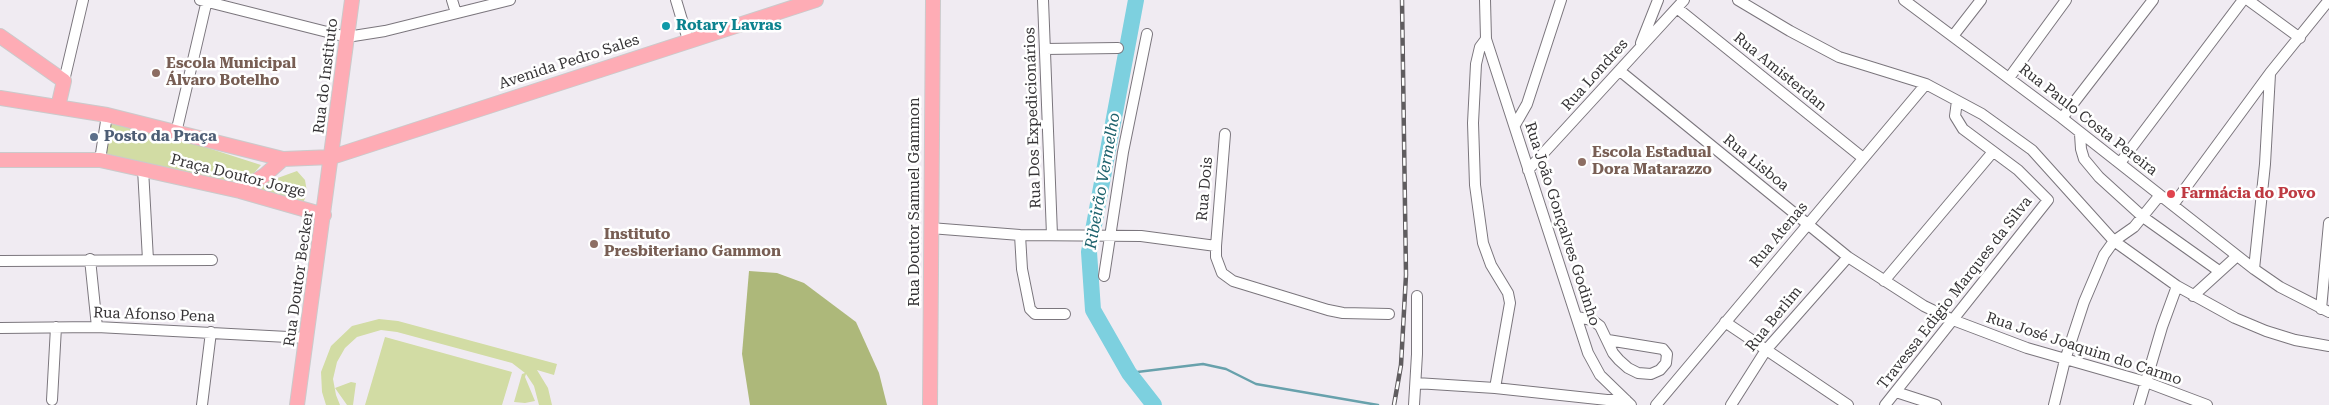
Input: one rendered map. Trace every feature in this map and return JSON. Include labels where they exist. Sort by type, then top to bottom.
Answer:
[{"type":"main road","name":"Rua do Instituto","points":[[332,157],[352,0]]},
{"type":"main road","name":"Avenida Pedro Sales","points":[[0,98],[107,115],[282,159],[332,157],[816,0]]},
{"type":"main road","name":"Rua Doutor Samuel Gammon","points":[[930,405],[933,0]]},
{"type":"main road","points":[[0,36],[64,81],[58,107]]},
{"type":"main road","name":"Rua Doutor Becker","points":[[297,405],[332,157]]},
{"type":"main road","points":[[240,191],[265,175],[282,159]]},
{"type":"main road","name":"Praça Doutor Jorge","points":[[0,160],[100,160],[240,191],[324,215]]},
{"type":"street","points":[[64,81],[83,0]]},
{"type":"street","points":[[452,0],[456,13]]},
{"type":"street","points":[[176,133],[205,1],[347,38],[385,31],[510,0]]},
{"type":"street","points":[[676,0],[688,40]]},
{"type":"street","name":"Rua Dos Expedicionários","points":[[1043,0],[1052,235]]},
{"type":"street","points":[[1485,0],[1486,40],[1480,47],[1476,64],[1473,123],[1475,185],[1483,244],[1491,265],[1508,292],[1510,303],[1495,388]]},
{"type":"street","points":[[1515,125],[1523,115],[1561,0]]},
{"type":"street","points":[[1638,49],[1658,0]]},
{"type":"street","name":"Rua Londres","points":[[1528,170],[1684,0]]},
{"type":"street","points":[[1738,0],[1817,46],[1839,56],[1926,84],[1982,114],[2032,150],[2114,241],[2194,296],[2235,318],[2266,331],[2295,340],[2329,346]]},
{"type":"street","name":"Rua Paulo Costa Pereira","points":[[1904,0],[2062,118],[2254,269],[2280,287],[2325,310]]},
{"type":"street","points":[[1953,36],[1981,0]]},
{"type":"street","points":[[2008,78],[2066,0]]},
{"type":"street","points":[[2062,118],[2153,0]]},
{"type":"street","points":[[2120,164],[2243,0]]},
{"type":"street","points":[[2248,0],[2300,38]]},
{"type":"street","points":[[2173,205],[2270,73],[2300,38],[2328,0]]},
{"type":"street","name":"Rua Amisterdan","points":[[1677,8],[1864,158]]},
{"type":"street","points":[[1104,276],[1107,234],[1147,34]]},
{"type":"street","name":"Rua João Gonçalves Godinho","points":[[1486,40],[1594,367],[1606,383],[1629,402]]},
{"type":"street","points":[[1045,49],[1118,48]]},
{"type":"street","name":"Rua Lisboa","points":[[1620,71],[1848,257],[1924,306],[1953,320]]},
{"type":"street","points":[[2254,269],[2265,164],[2270,73]]},
{"type":"street","name":"Rua Atenas","points":[[1656,405],[1926,84]]},
{"type":"street","points":[[1884,281],[1992,153],[1958,124],[1955,116],[1957,101]]},
{"type":"street","points":[[100,160],[107,115]]},
{"type":"street","name":"Rua Dois","points":[[1225,134],[1216,246],[1218,266],[1222,273],[1233,281],[1343,313],[1389,314]]},
{"type":"street","points":[[2080,134],[2084,159],[2099,177],[2142,217],[2219,271]]},
{"type":"street","name":"Travessa Edigio Marques da Silva","points":[[1886,405],[2048,200],[2018,170],[1992,153]]},
{"type":"street","points":[[143,169],[148,260]]},
{"type":"street","points":[[2054,405],[2065,360],[2097,269],[2104,255],[2114,241],[2128,233],[2160,195]]},
{"type":"street","points":[[2325,310],[2329,223]]},
{"type":"street","points":[[930,228],[1020,234],[1107,234],[1216,246]]},
{"type":"street","points":[[1020,234],[1025,292],[1030,309],[1035,314],[1065,314]]},
{"type":"street","points":[[2194,296],[2237,256]]},
{"type":"street","name":"Rua Berlim","points":[[1731,405],[1766,350],[1848,257]]},
{"type":"street","points":[[90,259],[97,327]]},
{"type":"street","points":[[0,261],[90,259],[212,260]]},
{"type":"street","points":[[2139,405],[2162,327],[2177,286]]},
{"type":"street","points":[[1414,405],[1417,296]]},
{"type":"street","points":[[1577,318],[1595,321],[1600,326],[1619,360],[1638,373],[1651,374],[1660,370],[1666,363],[1667,354],[1663,349],[1608,340]]},
{"type":"street","name":"Rua José Joaquim do Carmo","points":[[1953,320],[2065,360],[2146,382],[2207,405]]},
{"type":"street","points":[[1725,322],[1848,405]]},
{"type":"street","points":[[52,400],[56,327]]},
{"type":"street","name":"Rua Afonso Pena","points":[[0,328],[97,327],[307,338]]},
{"type":"street","points":[[202,405],[211,332]]},
{"type":"street","points":[[1416,383],[1495,388],[1629,402]]},
{"type":"street","points":[[1896,392],[1912,401],[1936,405]]},
{"type":"green space","points":[[106,120],[183,140],[261,165],[254,173],[228,183],[101,155]]},
{"type":"green space","points":[[297,171],[305,180],[307,192],[303,204],[250,188]]},
{"type":"green space","points":[[749,271],[777,273],[804,283],[856,322],[879,373],[887,405],[750,405],[742,354]]},
{"type":"green space","points":[[379,319],[398,321],[557,364],[554,375],[537,370],[548,388],[552,405],[539,405],[534,386],[526,374],[525,377],[535,401],[525,403],[514,402],[522,374],[525,373],[512,363],[397,332],[381,330],[357,337],[345,348],[337,362],[333,379],[340,405],[326,405],[322,392],[321,372],[331,346],[352,326]]},
{"type":"green space","points":[[385,337],[512,372],[502,405],[365,405]]},
{"type":"green space","points":[[351,382],[356,383],[353,405],[347,405],[335,388]]},
{"type":"waterway","name":"Ribeirão Vermelho","points":[[1136,0],[1089,252],[1093,310],[1129,373],[1154,405]]},
{"type":"waterway","points":[[1129,373],[1203,364],[1226,369],[1256,384],[1378,405]]},
{"type":"railway","points":[[1394,405],[1401,365],[1406,275],[1402,0]]},
{"type":"place","name":"Rotary Lavras","points":[[666,26]]},
{"type":"place","name":"Escola Municipal Álvaro Botelho","points":[[156,73]]},
{"type":"place","name":"Posto da Praça","points":[[94,137]]},
{"type":"place","name":"Escola Estadual Dora Matarazzo","points":[[1582,162]]},
{"type":"place","name":"Farmácia do Povo","points":[[2171,194]]},
{"type":"place","name":"Instituto Presbiteriano Gammon","points":[[594,244]]}]
